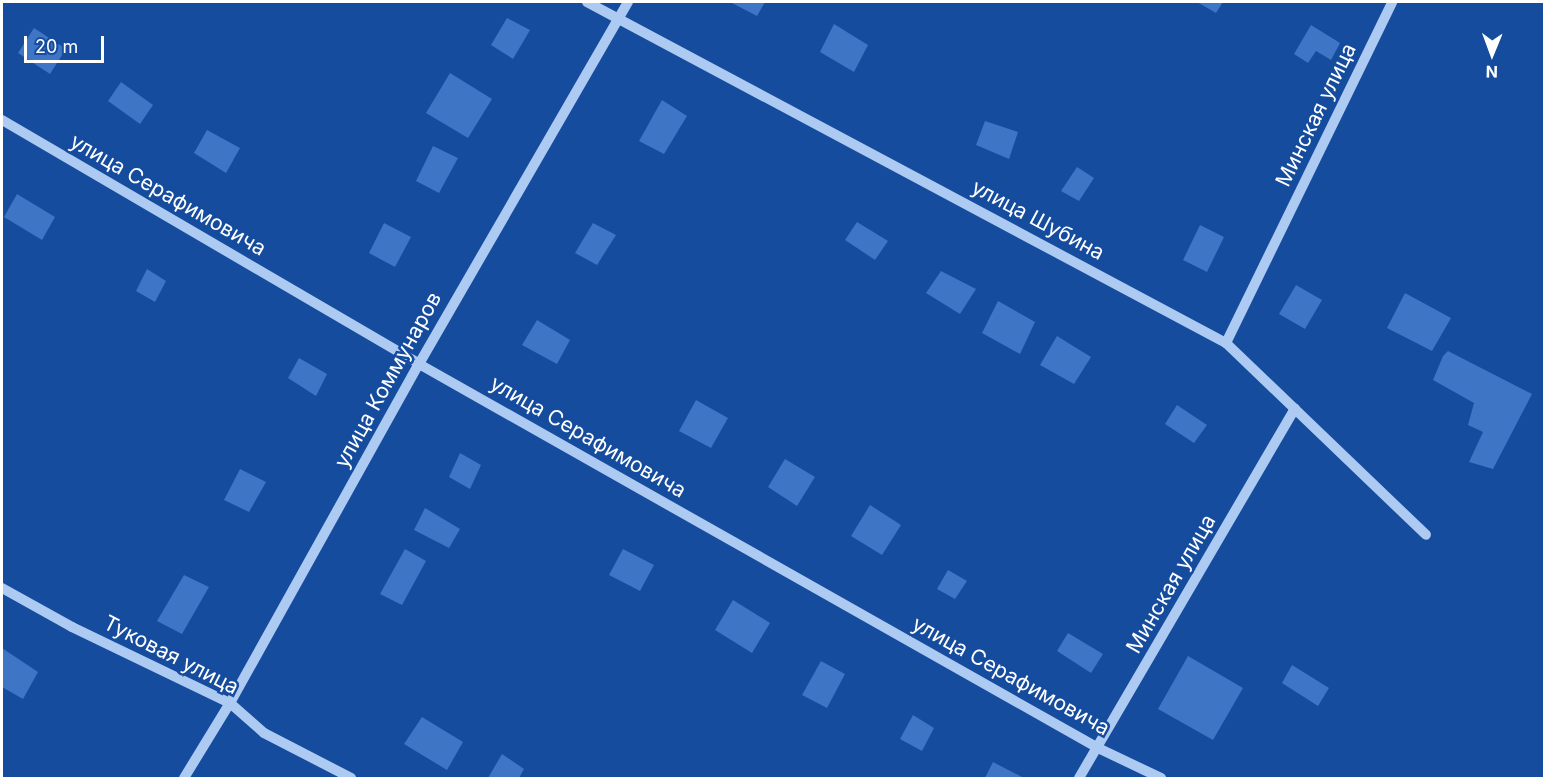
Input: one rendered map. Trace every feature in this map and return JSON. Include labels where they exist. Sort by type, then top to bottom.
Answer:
[{"type":"street","name":"улица Шубина","points":[[587,2],[1226,343],[1426,535]]},
{"type":"street","name":"улица Коммунаров","points":[[184,778],[230,703],[419,364],[628,2]]},
{"type":"street","name":"Минская улица","points":[[1226,343],[1389,3]]},
{"type":"street","name":"улица Серафимовича","points":[[2,120],[419,364],[1098,748],[1161,778]]},
{"type":"street","name":"Минская улица","points":[[1079,778],[1296,409]]},
{"type":"street","name":"Туковая улица","points":[[2,588],[72,627],[230,703],[264,733],[351,778]]},
{"type":"building","points":[[730,2],[765,2],[757,16]]},
{"type":"building","points":[[1197,2],[1223,2],[1216,13]]},
{"type":"building","points":[[507,18],[530,30],[513,59],[491,45]]},
{"type":"building","points":[[834,24],[868,45],[854,72],[820,52]]},
{"type":"building","points":[[1311,25],[1340,43],[1331,60],[1316,51],[1308,63],[1294,54]]},
{"type":"building","points":[[34,28],[66,49],[50,74],[18,53]]},
{"type":"building","points":[[450,73],[492,99],[468,138],[426,113]]},
{"type":"building","points":[[121,82],[153,105],[140,124],[108,101]]},
{"type":"building","points":[[662,100],[687,116],[664,154],[639,141]]},
{"type":"building","points":[[985,121],[1018,132],[1009,159],[976,145]]},
{"type":"building","points":[[207,130],[240,148],[226,173],[194,153]]},
{"type":"building","points":[[433,146],[458,158],[439,193],[416,181]]},
{"type":"building","points":[[1077,167],[1094,178],[1079,201],[1061,191]]},
{"type":"building","points":[[17,194],[55,217],[42,240],[4,217]]},
{"type":"building","points":[[857,222],[888,241],[875,260],[845,240]]},
{"type":"building","points":[[384,223],[411,237],[395,267],[369,253]]},
{"type":"building","points":[[593,223],[616,235],[597,265],[575,253]]},
{"type":"building","points":[[1200,225],[1224,237],[1207,272],[1183,260]]},
{"type":"building","points":[[147,269],[166,281],[155,302],[136,291]]},
{"type":"building","points":[[941,271],[976,289],[960,314],[926,293]]},
{"type":"building","points":[[1296,285],[1322,300],[1305,329],[1279,314]]},
{"type":"building","points":[[1405,293],[1451,318],[1432,351],[1387,328]]},
{"type":"building","points":[[998,301],[1035,322],[1020,354],[982,333]]},
{"type":"building","points":[[537,320],[570,340],[557,364],[522,345]]},
{"type":"building","points":[[1057,336],[1091,357],[1074,384],[1040,365]]},
{"type":"building","points":[[1448,351],[1532,394],[1493,469],[1469,462],[1483,432],[1468,425],[1474,403],[1433,380],[1443,356]]},
{"type":"building","points":[[299,358],[327,374],[316,396],[288,378]]},
{"type":"building","points":[[696,400],[728,418],[711,448],[679,431]]},
{"type":"building","points":[[1177,405],[1207,425],[1194,443],[1165,424]]},
{"type":"building","points":[[460,453],[481,465],[470,489],[449,477]]},
{"type":"building","points":[[785,459],[815,477],[797,506],[768,487]]},
{"type":"building","points":[[240,469],[266,482],[249,512],[224,500]]},
{"type":"building","points":[[870,505],[901,525],[882,555],[851,536]]},
{"type":"building","points":[[425,508],[460,529],[449,548],[414,530]]},
{"type":"building","points":[[405,549],[426,561],[402,605],[380,594]]},
{"type":"building","points":[[623,549],[654,565],[640,591],[609,575]]},
{"type":"building","points":[[948,570],[967,581],[955,599],[937,589]]},
{"type":"building","points":[[184,575],[209,587],[182,634],[157,621]]},
{"type":"building","points":[[733,600],[770,623],[752,653],[715,630]]},
{"type":"building","points":[[1068,633],[1103,654],[1091,673],[1057,651]]},
{"type":"building","points":[[2,648],[38,672],[23,699],[2,687]]},
{"type":"building","points":[[1188,656],[1243,688],[1213,740],[1158,709]]},
{"type":"building","points":[[821,661],[845,674],[827,708],[802,695]]},
{"type":"building","points":[[1292,665],[1329,688],[1318,706],[1282,683]]},
{"type":"building","points":[[913,715],[934,728],[922,751],[900,739]]},
{"type":"building","points":[[422,717],[463,742],[447,770],[404,744]]},
{"type":"building","points":[[502,754],[524,769],[519,778],[488,778]]},
{"type":"building","points":[[993,762],[1024,778],[985,778]]}]
